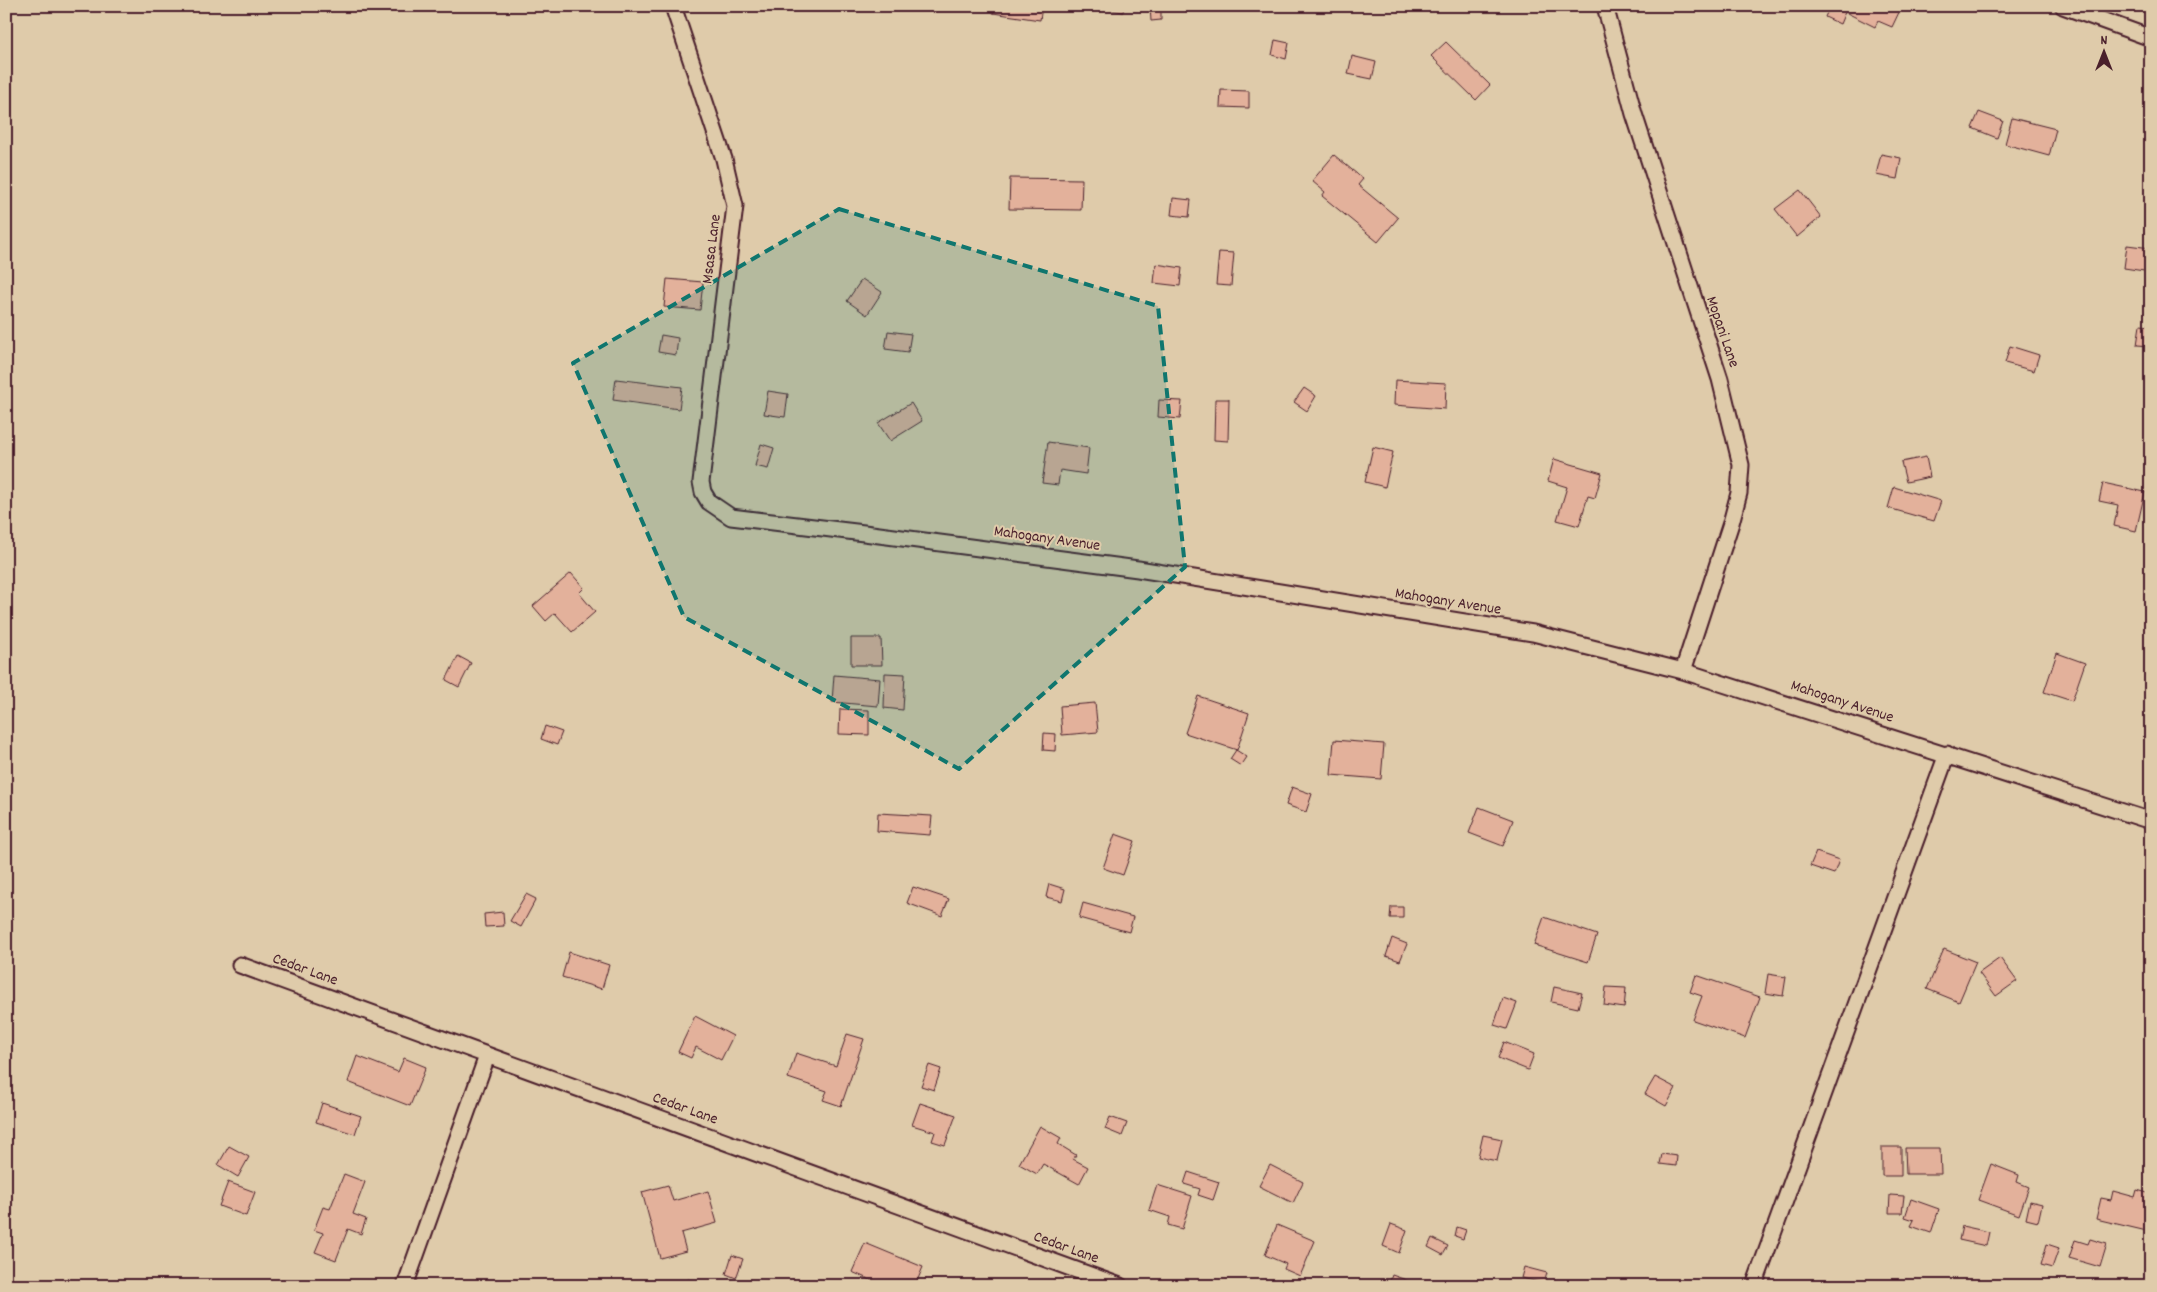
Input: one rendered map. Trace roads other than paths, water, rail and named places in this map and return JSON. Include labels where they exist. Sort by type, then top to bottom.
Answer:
[{"type":"street","name":"Msasa Lane","points":[[673,6],[724,159],[734,206],[701,482],[703,492],[714,506]]},
{"type":"street","name":"Mopani Lane","points":[[1605,6],[1634,114],[1720,379],[1742,465],[1739,493],[1732,523],[1683,671]]},
{"type":"street","points":[[2063,6],[2151,38]]},
{"type":"street","name":"Mahogany Avenue","points":[[714,506],[731,518],[864,532],[1138,569],[1523,632],[1683,671],[1948,754],[2151,821]]},
{"type":"street","points":[[1754,1286],[1948,754]]},
{"type":"street","name":"Cedar Lane","points":[[240,965],[1120,1286]]},
{"type":"street","points":[[405,1286],[487,1056]]}]
